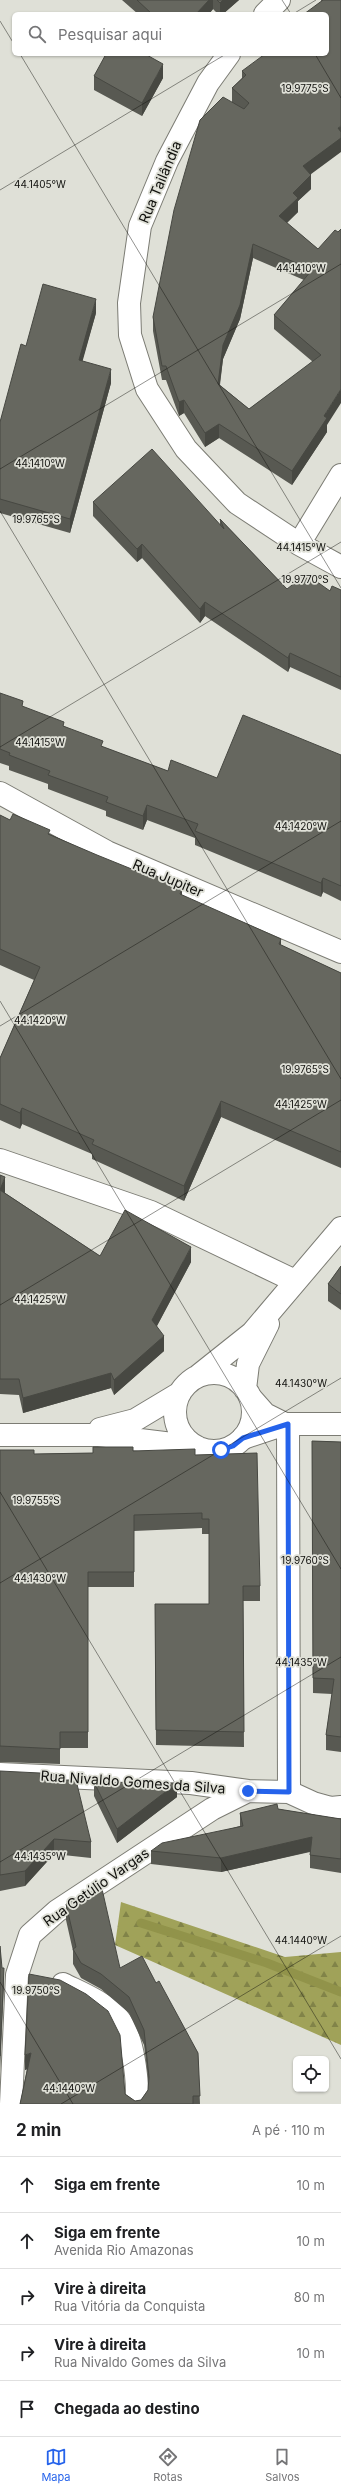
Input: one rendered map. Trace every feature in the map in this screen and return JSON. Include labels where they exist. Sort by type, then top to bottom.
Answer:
[{"type":"street","points":[[267,12],[279,0]]},
{"type":"street","name":"Rua Tailândia","points":[[228,56],[208,83],[167,161],[140,226],[129,303],[130,335],[146,389],[186,449],[237,503],[299,544],[341,567]]},
{"type":"street","points":[[299,544],[341,475]]},
{"type":"street","name":"Rua Jupiter","points":[[0,793],[107,852],[341,952]]},
{"type":"street","points":[[0,1160],[151,1212],[295,1281]]},
{"type":"street","points":[[197,1447],[186,1439],[179,1429],[175,1417],[176,1405],[180,1393],[188,1383],[241,1343],[279,1302],[295,1281],[341,1228]]},
{"type":"street","points":[[243,1438],[252,1418],[247,1393],[248,1364],[279,1302]]},
{"type":"street","points":[[198,1376],[211,1373],[224,1374],[236,1380],[265,1414],[287,1424]]},
{"type":"street","points":[[73,1433],[135,1420],[180,1393]]},
{"type":"street","points":[[287,1424],[289,1792]]},
{"type":"street","points":[[0,1435],[73,1433],[197,1447],[209,1450],[221,1450],[233,1446],[243,1438],[287,1424],[341,1424]]},
{"type":"street","name":"Rua Nivaldo Gomes da Silva","points":[[0,1774],[191,1783],[248,1791],[289,1792],[331,1808],[341,1807]]},
{"type":"street","name":"Rua Getúlio Vargas","points":[[11,2104],[32,1977],[30,1935],[57,1911],[212,1809],[248,1791]]},
{"type":"street","points":[[32,1977],[57,1980],[93,1998],[118,2018],[132,2047],[137,2094],[136,2104]]},
{"type":"green space","points":[[121,1902],[285,1957],[341,1952],[341,2045],[115,1945]]},
{"type":"building","points":[[137,0],[209,0],[198,12],[150,12]]},
{"type":"building","points":[[323,0],[341,0],[341,126],[338,128],[341,132],[341,138],[303,166],[311,175],[293,193],[298,198],[279,216],[318,249],[335,230],[338,232],[341,229],[341,389],[324,416],[327,418],[292,471],[219,424],[205,433],[184,400],[179,402],[166,366],[162,366],[153,317],[174,210],[200,120],[223,97],[244,109],[249,103],[232,88],[246,75],[242,71],[262,56],[329,56],[329,12],[307,12]],"holes":[[[253,244],[312,270],[274,315],[321,355],[249,409],[218,384],[223,345],[240,305]]]},
{"type":"building","points":[[105,56],[149,56],[163,64],[142,103],[94,76]]},
{"type":"building","points":[[43,284],[96,299],[79,360],[111,369],[70,519],[0,499],[0,422],[21,344],[26,346]]},
{"type":"building","points":[[152,449],[224,529],[220,519],[287,589],[306,574],[330,591],[332,586],[341,590],[341,677],[290,653],[288,658],[205,602],[200,609],[142,544],[137,549],[93,502]]},
{"type":"building","points":[[0,693],[23,701],[22,706],[64,722],[63,726],[103,741],[101,746],[168,771],[171,760],[217,778],[243,715],[341,755],[341,886],[323,878],[321,883],[195,831],[198,824],[147,805],[143,816],[106,802],[108,797],[48,775],[50,771],[9,755],[10,753],[0,749]]},
{"type":"building","points":[[13,814],[50,830],[48,834],[144,874],[146,871],[182,888],[180,894],[281,939],[279,944],[341,973],[341,1152],[221,1101],[184,1186],[92,1144],[94,1140],[22,1108],[20,1113],[0,1104],[0,1058],[40,967],[0,949],[0,815],[10,820]]},
{"type":"building","points":[[0,1175],[5,1177],[0,1190]]},
{"type":"building","points":[[0,1190],[100,1256],[125,1210],[191,1247],[152,1320],[164,1336],[114,1380],[111,1373],[23,1398],[19,1379],[0,1379]]},
{"type":"building","points":[[341,1266],[341,1294],[328,1284]]},
{"type":"building","points":[[312,1441],[341,1442],[341,1737],[326,1735],[334,1679],[313,1678]]},
{"type":"building","points":[[93,1447],[133,1447],[133,1451],[195,1449],[195,1455],[257,1453],[260,1586],[243,1586],[244,1732],[156,1730],[155,1604],[209,1604],[209,1519],[202,1519],[202,1513],[134,1515],[134,1572],[88,1572],[88,1732],[60,1732],[60,1749],[0,1746],[0,1450],[34,1450],[34,1454],[93,1453]]},
{"type":"building","points":[[0,1771],[60,1774],[60,1780],[76,1780],[91,1842],[54,1839],[25,1871],[0,1875]]},
{"type":"building","points":[[94,1782],[177,1783],[117,1829]]},
{"type":"building","points":[[277,1804],[278,1809],[341,1819],[341,1859],[310,1855],[312,1837],[221,1858],[151,1851],[162,1843],[243,1826],[240,1813]]},
{"type":"building","points":[[102,1889],[120,1968],[142,1956],[156,1983],[159,1981],[198,2053],[200,2096],[193,2096],[193,2104],[20,2104],[31,2053],[25,2055],[29,1974],[60,1980],[86,1994],[108,2011],[120,2035],[125,2094],[135,2101],[141,2100],[148,2090],[149,2077],[144,2030],[129,1997],[101,1974],[81,1963],[73,1949],[76,1947],[66,1904],[84,1893]]},
{"type":"building","points":[[0,1946],[2,1968],[4,1968],[0,2056]]},
{"type":"waterway","points":[[141,1923],[267,1963],[341,1992]]},
{"type":"route","points":[[221,1450],[233,1446],[243,1438],[288,1424],[289,1792],[248,1791]]}]
